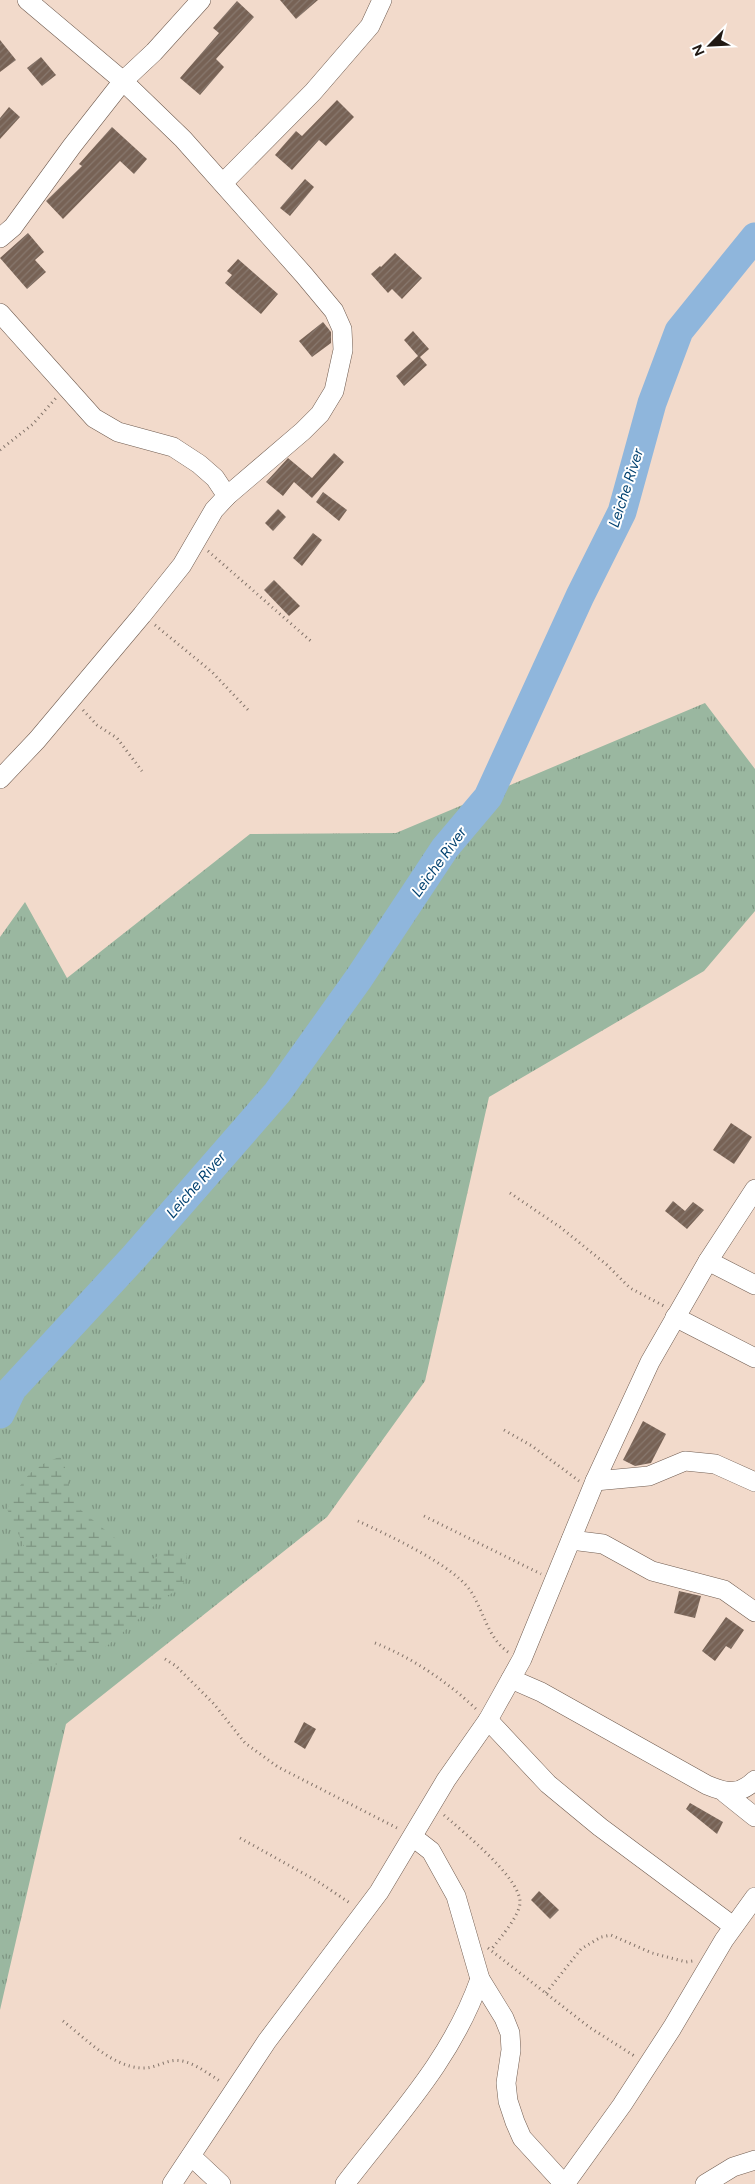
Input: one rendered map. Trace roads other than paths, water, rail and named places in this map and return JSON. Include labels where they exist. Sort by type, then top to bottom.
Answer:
[{"type":"street","points":[[0,779],[73,697],[142,615],[197,542],[214,510],[227,496],[304,431],[320,414],[334,391],[343,350],[342,329],[334,311],[223,183],[183,139],[123,81],[28,0]]},
{"type":"street","points":[[0,238],[14,227],[72,146],[123,81],[154,52],[201,0]]},
{"type":"street","points":[[223,183],[313,92],[370,26],[382,0]]},
{"type":"street","points":[[0,313],[94,418],[118,432],[173,447],[200,464],[215,478],[227,496]]},
{"type":"street","points":[[172,2184],[267,2042],[379,1892],[446,1780],[488,1720],[522,1659],[594,1484],[650,1362],[708,1260],[755,1189]]},
{"type":"street","points":[[708,1260],[755,1285]]},
{"type":"street","points":[[677,1314],[755,1358]]},
{"type":"street","points":[[594,1484],[649,1476],[685,1461],[715,1464],[755,1482]]},
{"type":"street","points":[[571,1540],[602,1544],[652,1571],[724,1590],[755,1612]]},
{"type":"street","points":[[511,1679],[541,1692],[707,1786],[725,1792],[755,1817]]},
{"type":"street","points":[[488,1720],[548,1784],[600,1827],[733,1926]]},
{"type":"street","points":[[725,1792],[742,1790],[755,1780]]},
{"type":"street","points":[[413,1837],[431,1851],[456,1896],[480,1979],[504,2018],[510,2033],[511,2050],[506,2083],[508,2101],[515,2122],[522,2138],[564,2184],[672,2028],[711,1960],[755,1897]]},
{"type":"street","points":[[345,2184],[418,2094],[440,2061],[470,2007],[480,1979]]},
{"type":"street","points":[[191,2156],[221,2184]]},
{"type":"street","points":[[705,2184],[733,2167],[755,2160]]},
{"type":"waterway","name":"Leiche River","points":[[0,1414],[12,1389],[134,1257],[277,1093],[359,978],[445,848],[488,797],[580,596],[622,512],[652,403],[679,331],[755,237]]}]
